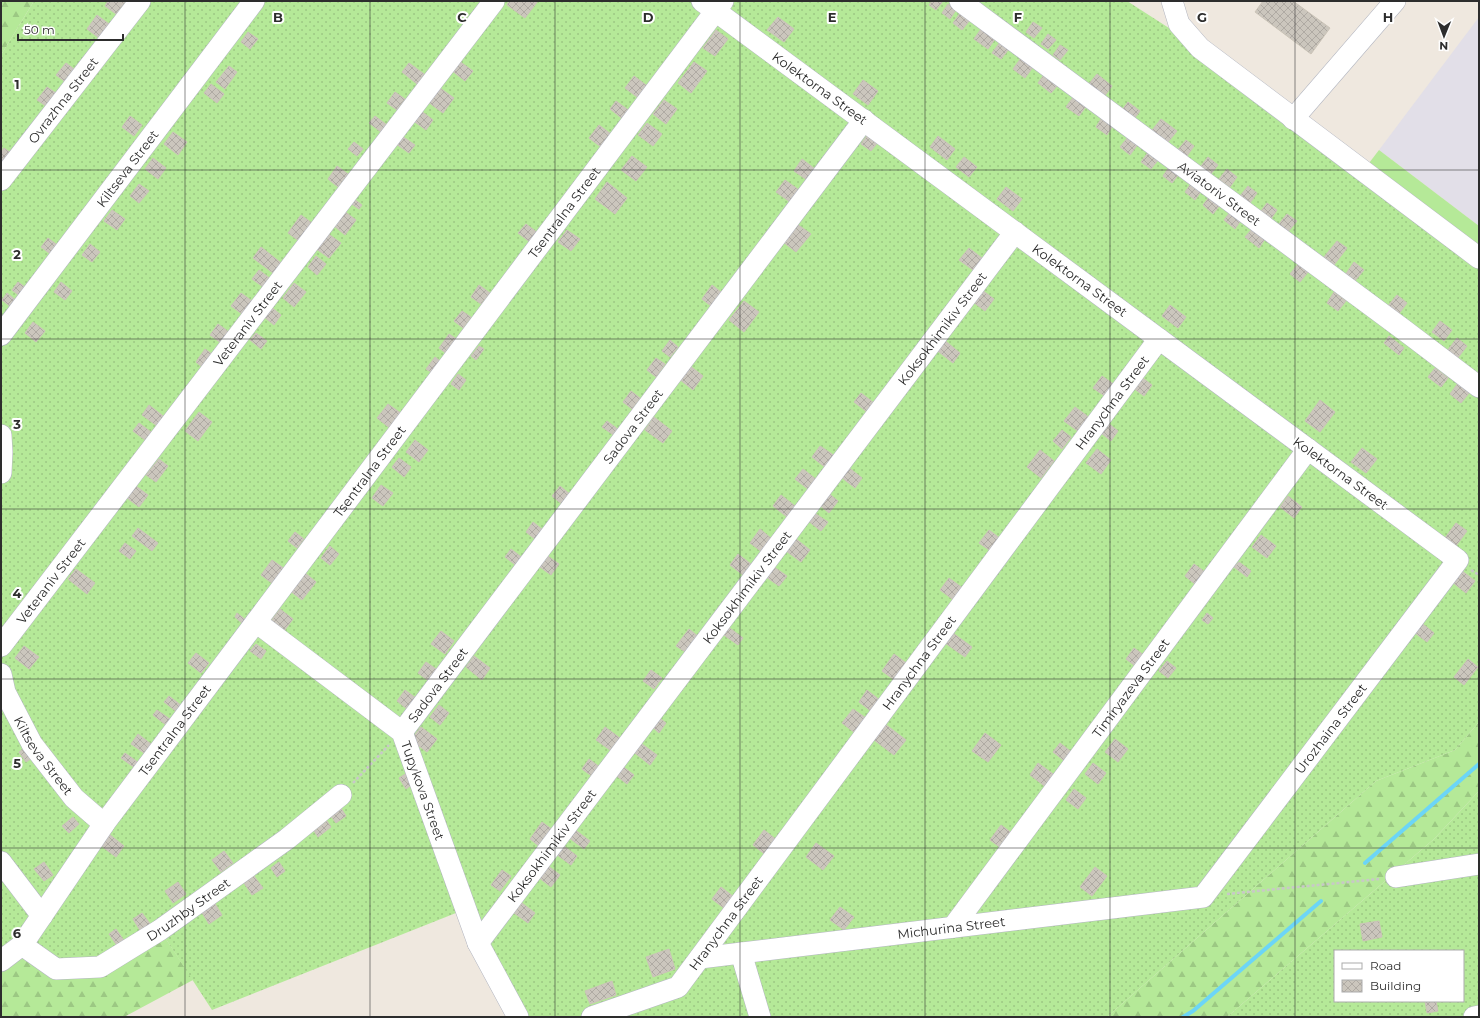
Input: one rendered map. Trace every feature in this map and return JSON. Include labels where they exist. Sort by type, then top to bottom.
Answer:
[{"type":"street","name":"Ovrazhna Street","points":[[1,180],[140,1]]},
{"type":"street","name":"Kiltseva Street","points":[[1,335],[254,1]]},
{"type":"street","name":"Veteraniv Street","points":[[1,646],[494,1]]},
{"type":"street","name":"Aviatoriv Street","points":[[960,1],[1479,387]]},
{"type":"street","points":[[1172,1],[1179,24],[1200,48],[1479,258]]},
{"type":"street","points":[[1293,119],[1395,1]]},
{"type":"street","name":"Kolektorna Street","points":[[714,4],[864,120],[1458,560]]},
{"type":"street","name":"Tsentralna Street","points":[[1,961],[22,945],[104,824],[256,622],[714,4]]},
{"type":"street","name":"Sadova Street","points":[[402,732],[864,120]]},
{"type":"street","name":"Koksokhimikiv Street","points":[[478,943],[1015,232]]},
{"type":"street","name":"Hranychna Street","points":[[592,1017],[678,987],[1159,339]]},
{"type":"street","points":[[1,435],[1,473]]},
{"type":"street","name":"Timiryazeva Street","points":[[953,927],[1308,449]]},
{"type":"street","name":"Urozhaina Street","points":[[1203,897],[1458,560]]},
{"type":"street","name":"Tupykova Street","points":[[256,622],[402,732],[478,943],[518,1017]]},
{"type":"street","name":"Kiltseva Street","points":[[1,674],[5,692],[32,744],[74,798],[104,824]]},
{"type":"street","name":"Druzhby Street","points":[[22,945],[56,968],[100,967],[160,930],[287,839],[341,795]]},
{"type":"street","points":[[1,862],[42,916]]},
{"type":"street","points":[[1396,877],[1479,864]]},
{"type":"street","name":"Michurina Street","points":[[700,958],[1203,897]]},
{"type":"street","points":[[741,953],[760,1017]]},
{"type":"street","points":[[1474,1017],[1479,1016]]},
{"type":"path","points":[[341,795],[402,732]]},
{"type":"path","points":[[1203,897],[1396,877]]},
{"type":"shaded area","points":[[1479,17],[1479,226],[1379,150]]},
{"type":"green space","points":[[1,1],[34,1],[1,55]]},
{"type":"green space","points":[[34,1],[1127,1],[1200,48],[1479,258],[1479,722],[1455,750],[1376,781],[1107,1017],[518,1017],[466,909],[212,1010],[160,930],[100,967],[56,969],[22,945],[1,961],[1,55]]},
{"type":"green space","points":[[1379,150],[1479,226],[1479,258],[1363,171]]},
{"type":"green space","points":[[1479,722],[1479,791],[1434,839],[1227,1017],[1107,1017],[1376,781],[1455,750]]},
{"type":"green space","points":[[1479,791],[1479,1017],[1227,1017],[1434,839]]},
{"type":"green space","points":[[160,930],[193,980],[124,1017],[1,1017],[1,961]]},
{"type":"building","points":[[108,1],[126,1],[116,14],[105,6]]},
{"type":"building","points":[[509,1],[538,1],[525,18],[507,5]]},
{"type":"building","points":[[932,1],[943,1],[936,10],[929,5]]},
{"type":"building","points":[[1263,1],[1293,1],[1330,28],[1311,54],[1255,12]]},
{"type":"building","points":[[948,4],[956,10],[950,19],[942,13]]},
{"type":"building","points":[[960,13],[970,20],[962,30],[953,23]]},
{"type":"building","points":[[97,15],[109,24],[99,38],[87,29]]},
{"type":"building","points":[[778,17],[794,29],[784,42],[767,30]]},
{"type":"building","points":[[1033,22],[1042,28],[1034,38],[1026,32]]},
{"type":"building","points":[[981,29],[995,39],[988,49],[974,39]]},
{"type":"building","points":[[716,30],[728,39],[715,56],[703,48]]},
{"type":"building","points":[[248,32],[258,39],[250,49],[241,42]]},
{"type":"building","points":[[1048,34],[1056,40],[1048,49],[1041,44]]},
{"type":"building","points":[[1000,42],[1009,49],[1001,59],[992,53]]},
{"type":"building","points":[[1060,45],[1068,50],[1060,60],[1053,55]]},
{"type":"building","points":[[1021,58],[1033,67],[1025,78],[1013,69]]},
{"type":"building","points":[[459,61],[473,71],[465,81],[451,70]]},
{"type":"building","points":[[694,62],[707,71],[691,93],[678,83]]},
{"type":"building","points":[[66,63],[74,69],[64,81],[56,75]]},
{"type":"building","points":[[409,63],[424,74],[417,84],[402,72]]},
{"type":"building","points":[[229,66],[237,72],[225,89],[216,82]]},
{"type":"building","points":[[1097,74],[1112,86],[1104,97],[1088,85]]},
{"type":"building","points":[[634,76],[650,88],[641,100],[625,88]]},
{"type":"building","points":[[1043,76],[1057,86],[1051,93],[1038,83]]},
{"type":"building","points":[[863,80],[878,91],[868,105],[853,94]]},
{"type":"building","points":[[211,84],[224,94],[217,103],[204,93]]},
{"type":"building","points":[[47,87],[56,93],[46,106],[37,100]]},
{"type":"building","points":[[440,88],[454,98],[443,113],[428,102]]},
{"type":"building","points":[[395,92],[405,99],[397,110],[387,103]]},
{"type":"building","points":[[1074,96],[1087,105],[1079,116],[1066,107]]},
{"type":"building","points":[[664,100],[677,109],[666,124],[653,114]]},
{"type":"building","points":[[616,101],[631,112],[624,120],[610,109]]},
{"type":"building","points":[[1128,102],[1140,111],[1134,119],[1122,110]]},
{"type":"building","points":[[420,110],[433,120],[426,130],[412,120]]},
{"type":"building","points":[[130,116],[142,125],[134,136],[122,127]]},
{"type":"building","points":[[375,116],[387,125],[381,132],[369,123]]},
{"type":"building","points":[[1101,119],[1112,127],[1107,135],[1096,127]]},
{"type":"building","points":[[1161,119],[1177,131],[1165,146],[1149,134]]},
{"type":"building","points":[[647,123],[662,134],[653,146],[638,135]]},
{"type":"building","points":[[599,125],[611,134],[601,147],[589,138]]},
{"type":"building","points":[[872,129],[882,137],[871,151],[861,144]]},
{"type":"building","points":[[173,132],[187,142],[178,155],[164,144]]},
{"type":"building","points":[[402,136],[415,145],[409,153],[396,144]]},
{"type":"building","points":[[938,136],[955,149],[947,160],[930,147]]},
{"type":"building","points":[[1128,137],[1138,144],[1130,155],[1120,147]]},
{"type":"building","points":[[1186,140],[1194,146],[1185,159],[1176,152]]},
{"type":"building","points":[[354,142],[363,149],[357,156],[348,149]]},
{"type":"building","points":[[4,148],[14,155],[6,166],[1,162],[1,152]]},
{"type":"building","points":[[1149,151],[1159,159],[1151,169],[1141,162]]},
{"type":"building","points":[[632,156],[647,167],[636,181],[621,170]]},
{"type":"building","points":[[964,157],[977,167],[969,177],[956,167]]},
{"type":"building","points":[[1208,157],[1218,165],[1211,174],[1201,166]]},
{"type":"building","points":[[153,158],[166,168],[158,179],[145,169]]},
{"type":"building","points":[[802,159],[815,169],[807,180],[794,171]]},
{"type":"building","points":[[337,166],[348,174],[338,187],[328,179]]},
{"type":"building","points":[[1169,167],[1179,174],[1172,183],[1163,176]]},
{"type":"building","points":[[1227,169],[1237,177],[1230,187],[1219,179]]},
{"type":"building","points":[[785,180],[799,190],[790,202],[776,192]]},
{"type":"building","points":[[607,182],[627,198],[615,214],[595,199]]},
{"type":"building","points":[[1192,182],[1202,190],[1195,200],[1185,192]]},
{"type":"building","points":[[139,184],[149,191],[139,203],[130,196]]},
{"type":"building","points":[[1248,186],[1257,193],[1250,203],[1240,196]]},
{"type":"building","points":[[1006,187],[1022,199],[1013,211],[997,199]]},
{"type":"building","points":[[1209,197],[1220,205],[1213,214],[1203,205]]},
{"type":"building","points":[[354,199],[362,205],[359,209],[350,203]]},
{"type":"building","points":[[1267,203],[1277,210],[1271,219],[1261,211]]},
{"type":"building","points":[[112,210],[125,219],[117,230],[104,221]]},
{"type":"building","points":[[344,211],[356,220],[345,235],[333,225]]},
{"type":"building","points":[[1230,212],[1241,220],[1235,229],[1224,220]]},
{"type":"building","points":[[1287,214],[1297,221],[1288,232],[1278,225]]},
{"type":"building","points":[[301,215],[316,226],[303,244],[288,233]]},
{"type":"building","points":[[526,224],[538,233],[531,243],[518,233]]},
{"type":"building","points":[[797,224],[811,234],[796,252],[783,242]]},
{"type":"building","points":[[1252,229],[1265,239],[1259,248],[1245,237]]},
{"type":"building","points":[[567,230],[580,239],[571,251],[558,242]]},
{"type":"building","points":[[327,233],[341,243],[329,258],[315,248]]},
{"type":"building","points":[[48,238],[60,247],[53,256],[41,247]]},
{"type":"building","points":[[1337,241],[1347,248],[1334,265],[1324,257]]},
{"type":"building","points":[[90,244],[100,252],[92,262],[82,255]]},
{"type":"building","points":[[261,247],[285,266],[277,276],[253,258]]},
{"type":"building","points":[[969,248],[982,258],[973,270],[959,260]]},
{"type":"building","points":[[316,256],[326,264],[317,275],[308,267]]},
{"type":"building","points":[[1354,262],[1364,270],[1354,282],[1345,275]]},
{"type":"building","points":[[1298,264],[1308,272],[1300,282],[1290,274]]},
{"type":"building","points":[[259,270],[272,280],[266,289],[252,279]]},
{"type":"building","points":[[18,282],[28,289],[22,298],[12,290]]},
{"type":"building","points":[[61,282],[72,291],[65,300],[54,292]]},
{"type":"building","points":[[294,283],[306,292],[294,307],[283,298]]},
{"type":"building","points":[[479,285],[490,293],[481,304],[471,297]]},
{"type":"building","points":[[712,285],[721,292],[711,306],[702,299]]},
{"type":"building","points":[[982,290],[994,299],[985,311],[973,302]]},
{"type":"building","points":[[1334,292],[1346,301],[1338,311],[1327,303]]},
{"type":"building","points":[[7,293],[17,301],[12,308],[2,300]]},
{"type":"building","points":[[241,293],[252,301],[242,314],[231,306]]},
{"type":"building","points":[[1397,295],[1407,303],[1398,315],[1387,307]]},
{"type":"building","points":[[744,301],[759,312],[744,332],[729,320]]},
{"type":"building","points":[[1170,305],[1186,317],[1178,328],[1162,316]]},
{"type":"building","points":[[270,306],[281,315],[274,325],[263,316]]},
{"type":"building","points":[[462,311],[471,317],[463,328],[454,321]]},
{"type":"building","points":[[1440,321],[1452,330],[1444,341],[1432,332]]},
{"type":"building","points":[[33,322],[45,331],[36,342],[25,333]]},
{"type":"building","points":[[218,324],[229,332],[221,343],[210,335]]},
{"type":"building","points":[[256,333],[267,341],[261,349],[250,340]]},
{"type":"building","points":[[449,334],[458,340],[447,354],[439,348]]},
{"type":"building","points":[[1389,336],[1404,348],[1399,355],[1384,343]]},
{"type":"building","points":[[1457,338],[1467,346],[1457,359],[1447,351]]},
{"type":"building","points":[[943,339],[960,353],[953,363],[935,349]]},
{"type":"building","points":[[670,340],[678,347],[670,357],[662,351]]},
{"type":"building","points":[[479,346],[484,349],[476,360],[471,356]]},
{"type":"building","points":[[205,349],[212,354],[202,367],[196,362]]},
{"type":"building","points":[[435,357],[440,361],[431,372],[426,369]]},
{"type":"building","points":[[656,358],[665,364],[656,377],[647,370]]},
{"type":"building","points":[[689,365],[703,376],[693,390],[679,379]]},
{"type":"building","points":[[1435,368],[1448,378],[1441,387],[1428,377]]},
{"type":"building","points":[[458,374],[466,380],[459,390],[451,384]]},
{"type":"building","points":[[1102,376],[1115,385],[1106,397],[1093,388]]},
{"type":"building","points":[[1140,376],[1152,385],[1144,396],[1132,387]]},
{"type":"building","points":[[1458,383],[1470,392],[1461,403],[1450,394]]},
{"type":"building","points":[[631,391],[640,398],[632,409],[623,402]]},
{"type":"building","points":[[861,393],[874,403],[867,412],[854,402]]},
{"type":"building","points":[[1320,400],[1335,412],[1320,432],[1305,421]]},
{"type":"building","points":[[388,404],[402,414],[391,429],[377,418]]},
{"type":"building","points":[[149,405],[167,419],[160,428],[142,415]]},
{"type":"building","points":[[1075,407],[1090,418],[1079,432],[1064,421]]},
{"type":"building","points":[[199,412],[212,422],[198,441],[185,431]]},
{"type":"building","points":[[654,417],[672,431],[663,443],[645,430]]},
{"type":"building","points":[[607,421],[619,430],[615,436],[602,427]]},
{"type":"building","points":[[139,423],[151,432],[145,440],[133,431]]},
{"type":"building","points":[[1108,423],[1118,431],[1111,441],[1101,433]]},
{"type":"building","points":[[1062,430],[1071,437],[1062,449],[1053,441]]},
{"type":"building","points":[[415,440],[428,450],[419,462],[406,452]]},
{"type":"building","points":[[820,446],[835,456],[826,468],[812,457]]},
{"type":"building","points":[[1362,448],[1377,459],[1366,473],[1351,462]]},
{"type":"building","points":[[1097,449],[1111,460],[1101,474],[1086,463]]},
{"type":"building","points":[[1040,450],[1054,461],[1041,478],[1027,467]]},
{"type":"building","points":[[399,458],[411,467],[404,477],[392,467]]},
{"type":"building","points":[[159,459],[168,466],[156,482],[146,475]]},
{"type":"building","points":[[848,467],[862,478],[855,488],[841,477]]},
{"type":"building","points":[[803,469],[817,480],[809,490],[795,479]]},
{"type":"building","points":[[381,485],[393,493],[383,506],[372,498]]},
{"type":"building","points":[[136,486],[148,495],[139,507],[127,498]]},
{"type":"building","points":[[560,486],[571,495],[563,505],[552,496]]},
{"type":"building","points":[[827,492],[838,501],[829,513],[818,504]]},
{"type":"building","points":[[781,495],[795,506],[787,517],[773,506]]},
{"type":"building","points":[[1288,496],[1302,507],[1294,518],[1280,507]]},
{"type":"building","points":[[813,512],[828,522],[821,531],[807,520]]},
{"type":"building","points":[[533,522],[543,530],[536,540],[526,532]]},
{"type":"building","points":[[1456,523],[1467,531],[1456,546],[1445,538]]},
{"type":"building","points":[[138,528],[158,543],[152,551],[132,536]]},
{"type":"building","points":[[760,529],[772,539],[762,552],[750,543]]},
{"type":"building","points":[[989,530],[1001,539],[992,552],[979,543]]},
{"type":"building","points":[[295,532],[304,539],[297,548],[288,541]]},
{"type":"building","points":[[1261,535],[1276,546],[1267,558],[1252,547]]},
{"type":"building","points":[[795,538],[810,550],[801,562],[786,551]]},
{"type":"building","points":[[125,543],[136,551],[130,559],[119,551]]},
{"type":"building","points":[[330,546],[339,554],[330,565],[321,558]]},
{"type":"building","points":[[511,549],[524,559],[518,567],[505,557]]},
{"type":"building","points":[[545,554],[559,564],[551,575],[537,565]]},
{"type":"building","points":[[738,554],[751,564],[743,575],[730,565]]},
{"type":"building","points":[[272,560],[285,569],[273,584],[261,575]]},
{"type":"building","points":[[1239,562],[1251,571],[1247,577],[1234,567]]},
{"type":"building","points":[[1194,564],[1205,572],[1196,585],[1185,576]]},
{"type":"building","points":[[774,567],[787,576],[779,586],[766,577]]},
{"type":"building","points":[[76,569],[95,583],[87,594],[68,579]]},
{"type":"building","points":[[1461,570],[1475,581],[1466,593],[1452,582]]},
{"type":"building","points":[[304,572],[316,582],[302,600],[290,591]]},
{"type":"building","points":[[949,578],[964,589],[955,601],[940,590]]},
{"type":"building","points":[[280,609],[293,619],[284,631],[271,621]]},
{"type":"building","points":[[237,613],[246,620],[243,624],[235,617]]},
{"type":"building","points":[[1207,613],[1213,618],[1208,624],[1202,620]]},
{"type":"building","points":[[1418,620],[1434,633],[1427,642],[1411,630]]},
{"type":"building","points":[[727,626],[743,638],[738,645],[721,633]]},
{"type":"building","points":[[689,629],[699,637],[687,653],[676,646]]},
{"type":"building","points":[[441,631],[454,641],[445,654],[431,644]]},
{"type":"building","points":[[953,633],[972,647],[965,657],[945,643]]},
{"type":"building","points":[[256,644],[266,651],[261,659],[250,651]]},
{"type":"building","points":[[24,646],[39,657],[29,669],[15,658]]},
{"type":"building","points":[[1134,648],[1148,658],[1139,669],[1126,659]]},
{"type":"building","points":[[196,653],[209,663],[201,673],[188,663]]},
{"type":"building","points":[[894,654],[909,665],[897,682],[882,671]]},
{"type":"building","points":[[474,656],[490,668],[482,680],[466,667]]},
{"type":"building","points":[[1468,659],[1478,667],[1464,685],[1454,677]]},
{"type":"building","points":[[1167,661],[1176,668],[1168,678],[1159,671]]},
{"type":"building","points":[[426,662],[439,671],[430,682],[418,673]]},
{"type":"building","points":[[651,670],[662,678],[654,689],[643,681]]},
{"type":"building","points":[[405,690],[416,698],[407,709],[397,701]]},
{"type":"building","points":[[867,690],[881,701],[872,712],[859,702]]},
{"type":"building","points":[[169,696],[182,706],[177,712],[164,702]]},
{"type":"building","points":[[439,705],[449,713],[440,725],[430,717]]},
{"type":"building","points":[[853,709],[866,718],[855,733],[842,723]]},
{"type":"building","points":[[157,710],[170,719],[166,725],[153,715]]},
{"type":"building","points":[[657,716],[666,723],[659,733],[650,725]]},
{"type":"building","points":[[885,724],[906,740],[894,755],[874,740]]},
{"type":"building","points":[[421,727],[437,739],[427,752],[411,740]]},
{"type":"building","points":[[605,727],[620,738],[610,750],[596,740]]},
{"type":"building","points":[[985,733],[1001,745],[988,762],[972,751]]},
{"type":"building","points":[[138,734],[151,744],[144,753],[131,744]]},
{"type":"building","points":[[1115,739],[1128,749],[1118,762],[1105,752]]},
{"type":"building","points":[[638,741],[657,755],[650,765],[631,750]]},
{"type":"building","points":[[1060,743],[1074,754],[1067,763],[1053,752]]},
{"type":"building","points":[[28,746],[35,756],[26,762],[19,752]]},
{"type":"building","points":[[125,753],[139,763],[135,768],[121,758]]},
{"type":"building","points":[[589,759],[601,768],[593,777],[582,769]]},
{"type":"building","points":[[1038,763],[1056,776],[1047,788],[1030,775]]},
{"type":"building","points":[[1093,763],[1106,773],[1098,784],[1085,774]]},
{"type":"building","points":[[621,765],[634,775],[627,784],[614,774]]},
{"type":"building","points":[[410,771],[417,781],[406,789],[399,778]]},
{"type":"building","points":[[1074,789],[1086,798],[1078,809],[1066,800]]},
{"type":"building","points":[[341,808],[346,816],[336,823],[330,815]]},
{"type":"building","points":[[73,817],[79,824],[69,833],[62,826]]},
{"type":"building","points":[[327,821],[331,827],[318,837],[314,831]]},
{"type":"building","points":[[542,822],[553,830],[540,847],[530,839]]},
{"type":"building","points":[[1001,825],[1016,836],[1005,851],[990,840]]},
{"type":"building","points":[[574,829],[590,841],[584,849],[568,837]]},
{"type":"building","points":[[764,830],[778,841],[767,856],[753,845]]},
{"type":"building","points":[[109,834],[124,846],[116,857],[100,845]]},
{"type":"building","points":[[816,843],[834,856],[823,870],[806,857]]},
{"type":"building","points":[[564,846],[577,856],[571,865],[557,855]]},
{"type":"building","points":[[224,851],[233,863],[221,872],[212,860]]},
{"type":"building","points":[[44,862],[53,875],[44,881],[34,869]]},
{"type":"building","points":[[279,862],[285,871],[277,877],[271,868]]},
{"type":"building","points":[[547,865],[560,875],[551,887],[538,877]]},
{"type":"building","points":[[1095,867],[1107,876],[1092,896],[1080,887]]},
{"type":"building","points":[[502,870],[511,876],[500,891],[491,885]]},
{"type":"building","points":[[254,876],[263,888],[252,895],[244,883]]},
{"type":"building","points":[[178,882],[186,894],[173,903],[165,891]]},
{"type":"building","points":[[721,887],[734,897],[725,909],[712,899]]},
{"type":"building","points":[[214,902],[222,915],[209,924],[201,911]]},
{"type":"building","points":[[522,903],[535,913],[528,923],[514,913]]},
{"type":"building","points":[[840,907],[854,917],[844,930],[830,920]]},
{"type":"building","points":[[142,913],[151,925],[141,932],[133,919]]},
{"type":"building","points":[[1379,921],[1382,937],[1363,941],[1360,924]]},
{"type":"building","points":[[116,929],[125,942],[118,947],[109,934]]},
{"type":"building","points":[[669,949],[675,969],[653,977],[646,957]]},
{"type":"building","points":[[612,981],[616,995],[590,1004],[585,991]]},
{"type":"building","points":[[1425,1002],[1436,1002],[1438,1011],[1427,1013]]},
{"type":"waterway","points":[[1365,863],[1479,764]]},
{"type":"waterway","points":[[1183,1017],[1193,1011],[1321,901]]}]
